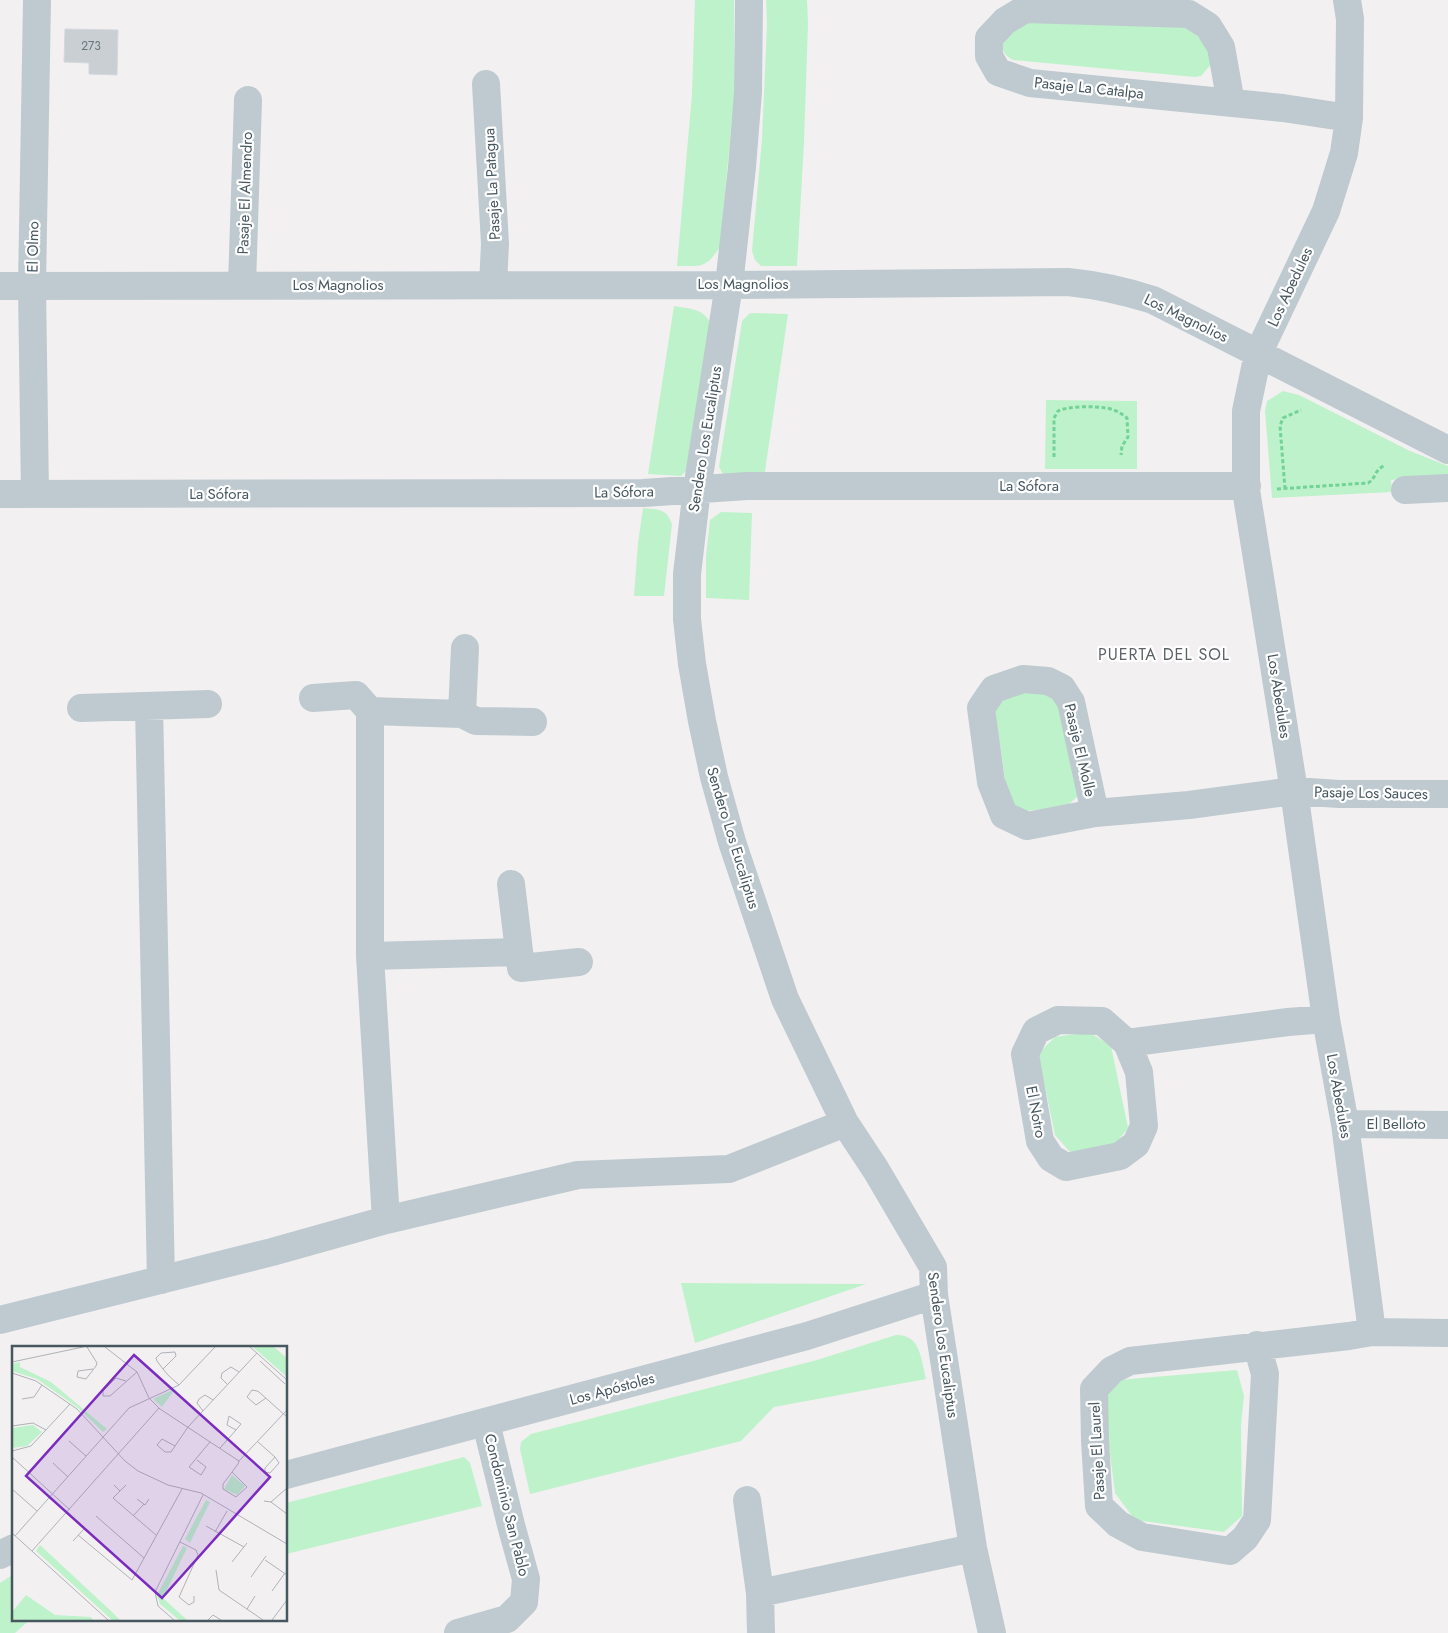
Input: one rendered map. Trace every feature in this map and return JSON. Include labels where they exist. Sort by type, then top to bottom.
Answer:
[{"type":"street","name":"El Olmo","points":[[35,494],[32,286],[37,0]]},
{"type":"street","name":"Sendero Los Eucaliptus","points":[[749,0],[748,92],[742,168],[729,285],[696,489],[687,574],[687,619],[702,721],[714,777],[732,842],[785,999],[845,1123],[876,1170],[933,1267],[934,1295],[973,1548],[992,1633]]},
{"type":"street","name":"Los Abedules","points":[[1347,0],[1350,19],[1349,118],[1344,153],[1326,211],[1258,354],[1246,411],[1247,488],[1294,790],[1326,1019],[1345,1124],[1372,1332]]},
{"type":"street","name":"Pasaje La Catalpa","points":[[1231,103],[1221,47],[1208,26],[1189,14],[1025,9],[1005,21],[989,38],[989,56],[998,72],[1030,83],[1231,103],[1283,108],[1349,118]]},
{"type":"street","name":"Pasaje La Patagua","points":[[486,84],[495,244],[493,285]]},
{"type":"street","name":"Pasaje El Almendro","points":[[242,285],[248,100]]},
{"type":"street","name":"Los Magnolios","points":[[0,286],[729,285],[1058,282],[1094,284],[1119,289],[1153,300],[1185,315],[1448,450]]},
{"type":"street","name":"La Sófora","points":[[0,494],[642,493],[757,486],[1133,486],[1247,488]]},
{"type":"street","points":[[1405,490],[1448,488]]},
{"type":"street","points":[[462,714],[465,648]]},
{"type":"street","name":"Pasaje El Molle","points":[[1095,813],[1071,702],[1062,688],[1048,681],[1023,679],[994,688],[981,708],[991,782],[1004,815],[1027,826],[1095,813],[1189,805],[1294,790]]},
{"type":"street","points":[[313,698],[356,696],[370,711],[370,956],[386,1220]]},
{"type":"street","points":[[80,708],[208,704]]},
{"type":"street","points":[[149,706],[161,1280]]},
{"type":"street","points":[[370,711],[462,714],[476,721],[533,722]]},
{"type":"street","name":"Pasaje Los Sauces","points":[[1294,790],[1340,794],[1448,794]]},
{"type":"street","points":[[511,884],[521,968],[580,962]]},
{"type":"street","points":[[370,956],[519,952]]},
{"type":"street","points":[[1127,1044],[1288,1022],[1326,1019]]},
{"type":"street","name":"El Notro","points":[[1058,1020],[1102,1021],[1127,1044],[1139,1072],[1144,1126],[1136,1144],[1120,1156],[1066,1167],[1051,1158],[1040,1141],[1025,1054],[1036,1031],[1058,1020]]},
{"type":"street","points":[[0,1320],[272,1252],[386,1220],[578,1175],[729,1169],[845,1123]]},
{"type":"street","name":"El Belloto","points":[[1345,1124],[1448,1124]]},
{"type":"street","name":"Los Apóstoles","points":[[288,1474],[807,1336],[934,1295]]},
{"type":"street","points":[[1372,1332],[1448,1333]]},
{"type":"street","name":"Pasaje El Laurel","points":[[1257,1346],[1265,1374],[1257,1520],[1246,1538],[1230,1551],[1142,1537],[1118,1524],[1099,1506],[1095,1441],[1094,1389],[1112,1370],[1130,1361],[1372,1332]]},
{"type":"street","name":"Condominio San Pablo","points":[[458,1633],[507,1619],[524,1602],[526,1579],[486,1423]]},
{"type":"street","points":[[748,1500],[760,1593],[761,1633]]},
{"type":"street","points":[[760,1593],[973,1548]]},
{"type":"street","points":[[0,1555],[12,1549]]},
{"type":"path","points":[[1053,486],[1054,418],[1058,410],[1106,408],[1116,410],[1127,418],[1128,437],[1122,446],[1121,453],[1122,461],[1133,486]]},
{"type":"path","points":[[1285,489],[1280,426],[1283,418],[1290,413],[1306,410]]},
{"type":"path","points":[[1247,488],[1285,489],[1368,483],[1374,478],[1378,469],[1388,465]]},
{"type":"green space","points":[[695,0],[734,0],[734,96],[720,247],[702,265],[677,266],[692,94]]},
{"type":"green space","points":[[766,0],[807,0],[804,142],[797,266],[761,266],[755,260],[752,251],[762,139],[767,24]]},
{"type":"green space","points":[[1013,21],[1182,21],[1203,34],[1212,63],[1201,76],[1195,77],[1013,60],[1004,52],[1003,42]]},
{"type":"green space","points":[[674,306],[700,312],[711,324],[689,468],[681,476],[648,474]]},
{"type":"green space","points":[[750,313],[788,314],[764,478],[723,474],[719,467],[742,321]]},
{"type":"green space","points":[[1283,391],[1299,395],[1410,451],[1448,466],[1448,482],[1412,478],[1391,480],[1392,492],[1272,498],[1265,411],[1267,401]]},
{"type":"green space","points":[[1046,400],[1137,401],[1137,469],[1045,469]]},
{"type":"green space","points":[[643,508],[664,512],[672,524],[664,596],[634,596]]},
{"type":"green space","points":[[721,512],[752,513],[749,600],[706,598],[706,556],[710,520]]},
{"type":"green space","points":[[1045,690],[1064,703],[1080,794],[1066,807],[1024,811],[1008,800],[995,710],[1009,694]]},
{"type":"green space","points":[[1089,1032],[1111,1046],[1128,1128],[1113,1147],[1070,1152],[1055,1135],[1038,1054],[1055,1037]]},
{"type":"green space","points":[[681,1283],[866,1284],[695,1343]]},
{"type":"green space","points":[[896,1335],[904,1336],[915,1343],[921,1356],[926,1379],[774,1407],[741,1441],[530,1494],[520,1449],[521,1442],[531,1434],[817,1360]]},
{"type":"green space","points":[[1237,1370],[1244,1396],[1241,1425],[1242,1516],[1224,1532],[1135,1520],[1115,1493],[1103,1398],[1118,1380]]},
{"type":"green space","points":[[464,1457],[470,1463],[482,1506],[288,1554],[288,1502]]},
{"type":"green space","points":[[12,1575],[12,1620],[32,1620],[15,1633],[0,1633],[0,1583]]},
{"type":"building","points":[[65,29],[118,30],[117,75],[89,74],[89,63],[64,62]]},
{"type":"district","name":"PUERTA DEL SOL","points":[[1164,654]]}]
